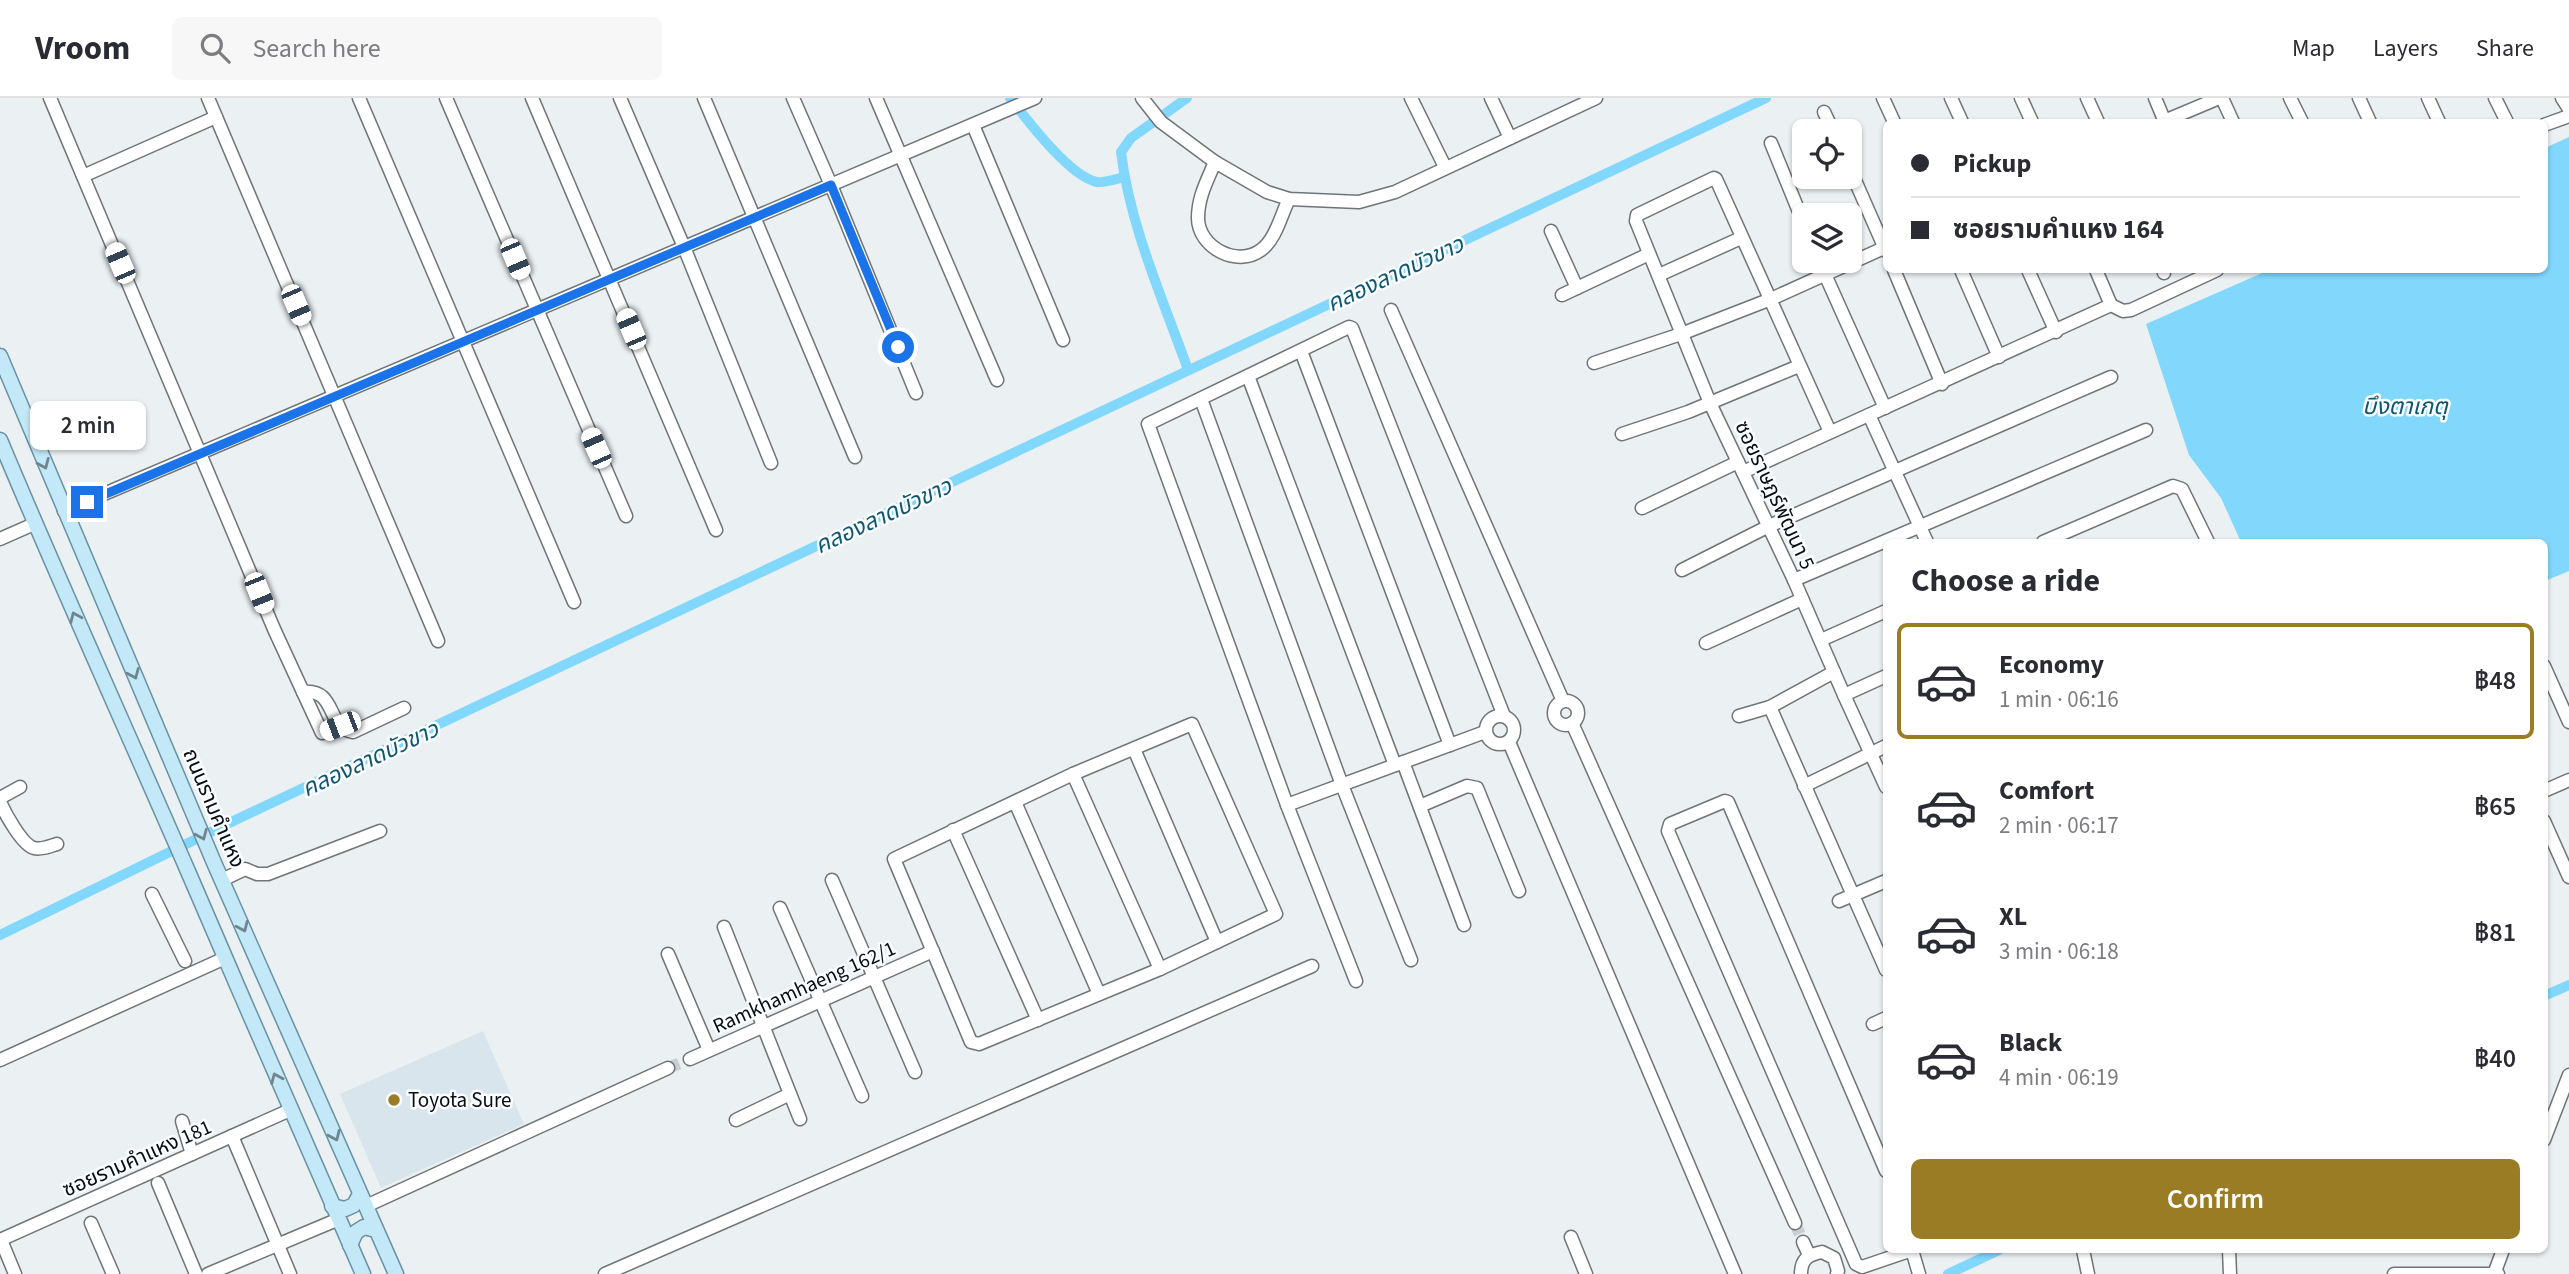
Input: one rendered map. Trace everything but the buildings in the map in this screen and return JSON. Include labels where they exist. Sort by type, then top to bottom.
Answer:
[{"type":"main road","name":"ถนนรามคำแหง","points":[[0,356],[215,865],[396,1274]]},
{"type":"main road","points":[[0,440],[289,1110],[363,1274]]},
{"type":"main road","points":[[335,1212],[363,1200]]},
{"type":"main road","points":[[351,1245],[356,1232],[364,1227],[376,1230]]},
{"type":"street","points":[[50,98],[303,692],[322,733],[340,726]]},
{"type":"street","points":[[208,98],[438,641]]},
{"type":"street","points":[[359,98],[574,602]]},
{"type":"street","points":[[446,98],[626,516]]},
{"type":"street","points":[[532,98],[716,530]]},
{"type":"street","points":[[620,98],[684,247],[771,463]]},
{"type":"street","points":[[704,98],[855,457]]},
{"type":"street","points":[[793,98],[916,393]]},
{"type":"street","points":[[876,98],[997,380]]},
{"type":"street","points":[[64,511],[1035,98]]},
{"type":"street","points":[[1142,98],[1158,118],[1215,162],[1267,192],[1289,199],[1359,202],[1395,192],[1510,138],[1568,104],[1596,98]]},
{"type":"street","points":[[1411,98],[1445,167]]},
{"type":"street","points":[[1491,98],[1510,138]]},
{"type":"street","points":[[1882,98],[1892,119]]},
{"type":"street","points":[[1951,98],[1961,119]]},
{"type":"street","points":[[2021,98],[2031,119]]},
{"type":"street","points":[[2087,98],[2097,119]]},
{"type":"street","points":[[2155,98],[2163,119]]},
{"type":"street","points":[[2171,119],[2221,98],[2232,119]]},
{"type":"street","points":[[2290,98],[2300,119]]},
{"type":"street","points":[[2358,98],[2368,119]]},
{"type":"street","points":[[2428,98],[2438,119]]},
{"type":"street","points":[[2495,98],[2506,119]]},
{"type":"street","points":[[2562,98],[2569,109]]},
{"type":"street","points":[[1824,112],[1827,119]]},
{"type":"street","points":[[2548,124],[2569,116]]},
{"type":"street","points":[[83,176],[216,117]]},
{"type":"street","points":[[973,125],[1063,340]]},
{"type":"street","points":[[1770,143],[1795,203]]},
{"type":"street","points":[[1215,162],[1199,198],[1198,222],[1208,244],[1225,255],[1245,257],[1261,251],[1272,238],[1289,199]]},
{"type":"street","name":"ซอยราษฎร์พัฒนา 5","points":[[1741,238],[1715,178],[1635,218],[1710,402],[1794,580],[1883,780]]},
{"type":"street","points":[[1859,189],[1883,242]]},
{"type":"street","points":[[1551,231],[1577,288]]},
{"type":"street","points":[[1659,275],[1741,238],[1830,432]]},
{"type":"street","points":[[1594,363],[1681,334],[1771,299],[1883,250]]},
{"type":"street","points":[[1563,295],[1649,254]]},
{"type":"street","points":[[1895,273],[1942,384]]},
{"type":"street","points":[[1962,273],[1999,358]]},
{"type":"street","points":[[2029,273],[2056,332]]},
{"type":"street","points":[[2097,273],[2110,305],[2123,311],[2131,310],[2211,273]]},
{"type":"street","points":[[1825,274],[1885,408]]},
{"type":"street","points":[[1642,508],[1942,384],[2110,305]]},
{"type":"street","points":[[1391,310],[1563,701],[1556,707],[1554,715],[1558,722],[1565,725],[1572,723],[1795,1223]]},
{"type":"street","points":[[1356,981],[1287,805],[1149,427],[1150,423],[1349,327],[1352,328],[1504,716]]},
{"type":"street","points":[[1301,351],[1451,745]]},
{"type":"street","points":[[1622,435],[1799,366]]},
{"type":"street","points":[[1248,376],[1399,764],[1420,806],[1464,925]]},
{"type":"street","points":[[1682,570],[1769,526],[2111,377]]},
{"type":"street","points":[[1201,398],[1342,785],[1411,960]]},
{"type":"street","points":[[1869,415],[1926,539]]},
{"type":"street","points":[[1889,539],[2146,430]]},
{"type":"street","points":[[2050,539],[2173,486],[2182,489],[2188,497],[2206,539]]},
{"type":"street","points":[[0,539],[34,524]]},
{"type":"street","points":[[1794,580],[1883,542]]},
{"type":"street","points":[[1706,643],[1802,599]]},
{"type":"street","points":[[1821,640],[1883,612]]},
{"type":"street","points":[[1739,716],[1770,706],[1834,672]]},
{"type":"street","points":[[2548,675],[2569,722]]},
{"type":"street","points":[[1844,695],[1883,677]]},
{"type":"street","points":[[303,692],[310,691],[324,696],[340,726],[346,731],[353,732],[404,708]]},
{"type":"street","points":[[1770,706],[1883,963]]},
{"type":"street","points":[[1494,716],[1504,716],[1510,719],[1514,726],[1514,735],[1510,742],[1502,745],[1495,744],[1485,732],[1487,723],[1494,716]]},
{"type":"street","points":[[1192,723],[1276,914],[1160,969],[979,1044],[971,1042],[894,859],[1073,774],[1192,723]]},
{"type":"street","points":[[1287,805],[1485,732]]},
{"type":"street","points":[[1510,742],[1735,1274]]},
{"type":"street","points":[[1804,786],[1883,747]]},
{"type":"street","points":[[1134,749],[1217,942]]},
{"type":"street","points":[[1073,774],[1160,969]]},
{"type":"street","points":[[2548,789],[2569,780]]},
{"type":"street","points":[[1420,806],[1467,786],[1477,788],[1519,891]]},
{"type":"street","points":[[20,787],[0,800],[9,819],[26,844],[33,848],[57,844]]},
{"type":"street","points":[[1015,802],[1099,994]]},
{"type":"street","points":[[1883,1164],[1728,802],[1670,824],[1668,831],[1856,1264],[1862,1267],[1903,1253]]},
{"type":"street","points":[[953,830],[1038,1020]]},
{"type":"street","points":[[2548,830],[2569,877]]},
{"type":"street","points":[[222,880],[245,869],[257,874],[268,874],[380,831]]},
{"type":"street","points":[[832,880],[915,1072]]},
{"type":"street","points":[[1839,901],[1883,882]]},
{"type":"street","points":[[152,894],[185,961]]},
{"type":"street","points":[[780,908],[862,1096]]},
{"type":"street","points":[[724,928],[800,1119]]},
{"type":"street","name":"Ramkhamhaeng 162/1","points":[[690,1059],[933,951]]},
{"type":"street","points":[[668,954],[709,1050]]},
{"type":"street","points":[[0,1060],[225,958]]},
{"type":"street","points":[[605,1274],[1312,966]]},
{"type":"street","points":[[1873,1024],[1883,1019]]},
{"type":"street","points":[[363,1200],[668,1068]]},
{"type":"street","points":[[2548,1130],[2569,1075]]},
{"type":"street","points":[[736,1121],[790,1094]]},
{"type":"street","name":"ซอยรามคำแหง 181","points":[[0,1240],[289,1110]]},
{"type":"street","points":[[181,1122],[192,1154]]},
{"type":"street","points":[[232,1136],[290,1274]]},
{"type":"street","points":[[158,1183],[196,1274]]},
{"type":"street","points":[[208,1274],[276,1244],[335,1212]]},
{"type":"street","points":[[91,1223],[113,1274]]},
{"type":"street","points":[[1571,1237],[1586,1274]]},
{"type":"street","points":[[0,1240],[15,1274]]},
{"type":"street","points":[[1803,1241],[1809,1255]]},
{"type":"street","points":[[1800,1274],[1802,1263],[1809,1255],[1822,1252],[1834,1258],[1838,1273]]},
{"type":"street","points":[[1913,1253],[1917,1270]]},
{"type":"street","points":[[2084,1253],[2088,1274]]},
{"type":"street","points":[[2229,1253],[2230,1274]]},
{"type":"street","points":[[2394,1274],[2496,1274],[2502,1253]]},
{"type":"shaded area","points":[[483,1031],[524,1124],[381,1188],[340,1094]]},
{"type":"water","name":"บึงตาเกตุ","points":[[2569,137],[2569,571],[2548,580],[2548,539],[2240,539],[2221,498],[2189,455],[2146,324],[2262,273],[2548,273],[2548,147]]},
{"type":"waterway","points":[[1010,98],[1074,170],[1097,182],[1124,177]]},
{"type":"waterway","points":[[1187,98],[1131,138],[1121,152],[1139,234],[1187,367]]},
{"type":"waterway","name":"คลองลาดบัวขาว","points":[[0,935],[227,824],[1766,98]]},
{"type":"waterway","points":[[2548,994],[2569,985]]},
{"type":"waterway","points":[[1948,1274],[1993,1253]]},
{"type":"tunnel","points":[[668,1068],[690,1059]]},
{"type":"tunnel","points":[[1795,1223],[1803,1242]]},
{"type":"place","name":"Toyota Sure","points":[[394,1100]]},
{"type":"route","points":[[87,502],[831,185],[898,347]]}]
